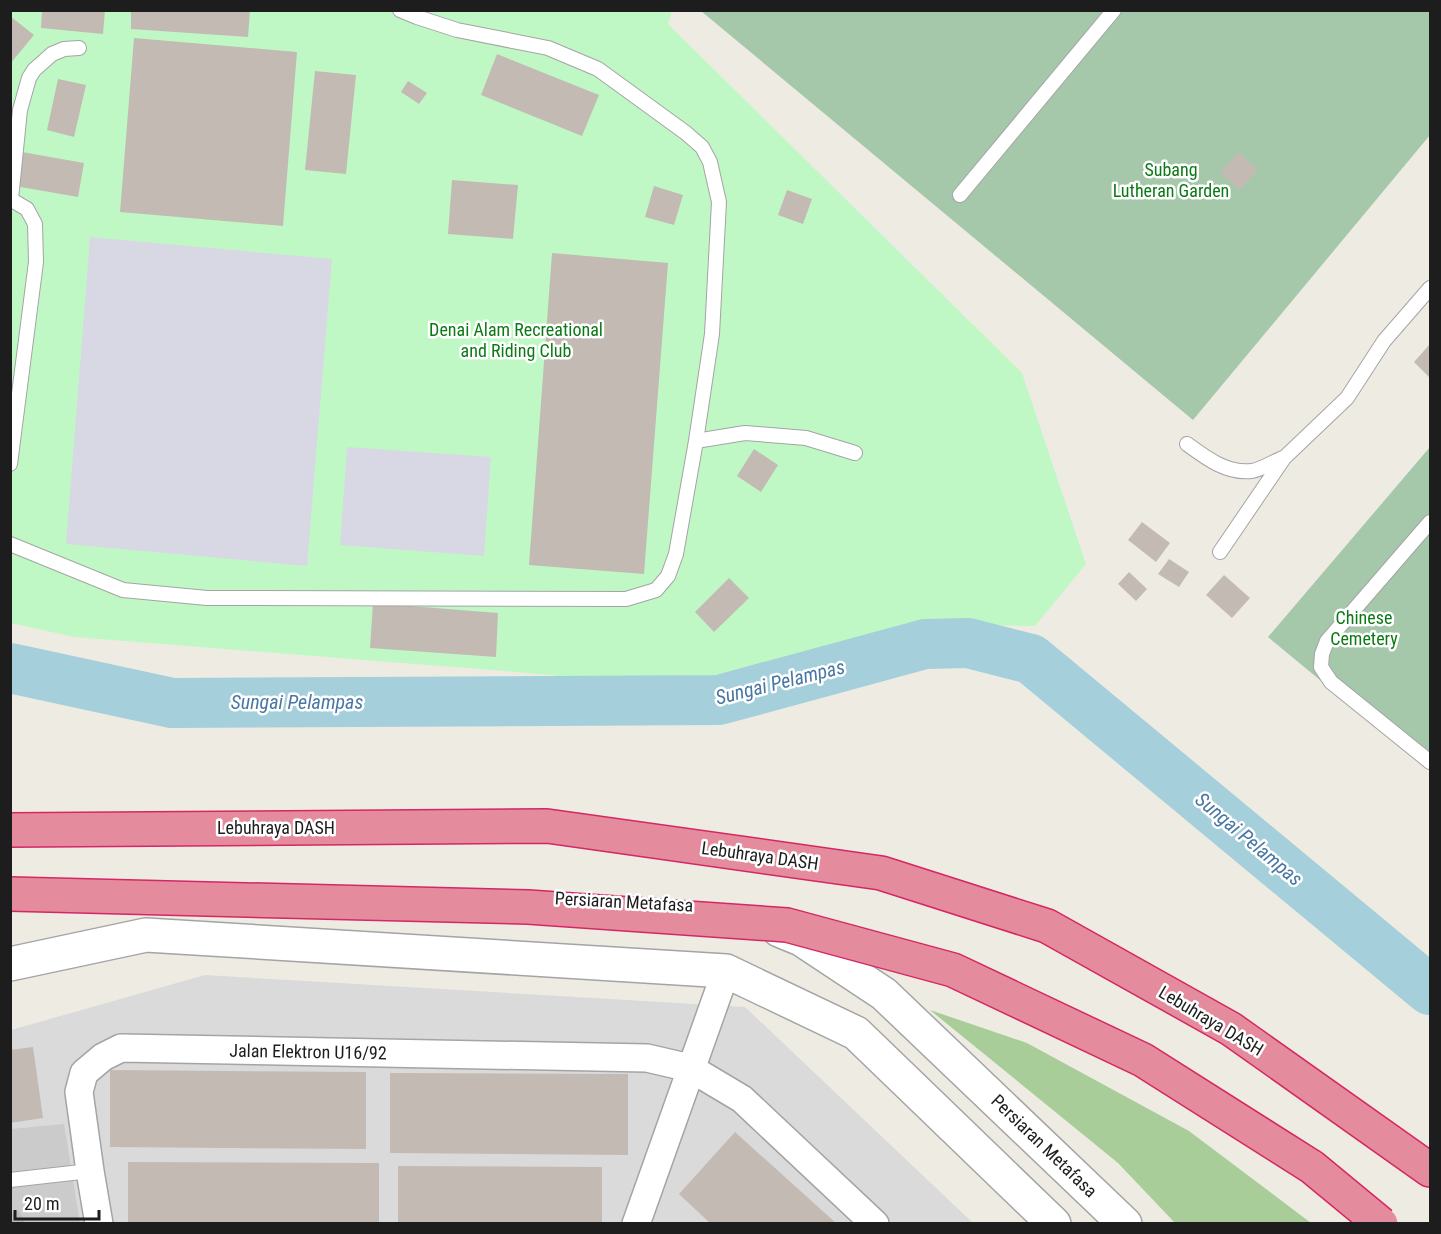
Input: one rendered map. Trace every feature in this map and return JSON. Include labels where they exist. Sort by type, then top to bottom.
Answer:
[{"type":"highway","name":"Lebuhraya DASH","points":[[10,830],[547,826],[880,873],[1047,926],[1231,1029],[1431,1170]]},
{"type":"highway","points":[[10,894],[528,907],[787,925],[953,970],[1143,1060],[1312,1167],[1381,1224]]},
{"type":"street","name":"Persiaran Metafasa","points":[[10,908],[101,888],[191,883],[722,907],[801,939],[884,993],[1125,1224]]},
{"type":"street","points":[[10,964],[146,935],[726,971],[856,1033],[1054,1224]]},
{"type":"street","points":[[636,1224],[726,971]]},
{"type":"street","name":"Jalan Elektron U16/92","points":[[99,1224],[79,1092],[84,1073],[103,1056],[121,1048],[647,1058],[690,1068],[742,1099],[875,1224]]},
{"type":"lane","points":[[10,544],[123,590],[207,598],[626,599],[656,590],[668,576],[676,554],[712,333],[719,202],[711,162],[702,147],[686,133],[598,69],[548,48],[457,30],[417,18],[400,10]]},
{"type":"lane","points":[[960,195],[1114,10]]},
{"type":"lane","points":[[10,464],[36,262],[35,224],[27,209],[11,199],[20,110],[29,78],[34,70],[51,54],[64,49],[79,48]]},
{"type":"lane","points":[[1220,552],[1284,458],[1347,398],[1384,341],[1431,288]]},
{"type":"lane","points":[[696,441],[745,433],[806,438],[855,453]]},
{"type":"lane","points":[[1187,444],[1211,462],[1237,471],[1254,471],[1284,458]]},
{"type":"lane","points":[[1431,522],[1327,641],[1321,667],[1331,682],[1431,762]]},
{"type":"lane","points":[[10,1180],[90,1172]]},
{"type":"shaded area","points":[[90,237],[332,259],[307,566],[66,544]]},
{"type":"shaded area","points":[[347,447],[491,457],[484,556],[340,545]]},
{"type":"shaded area","points":[[205,975],[745,1007],[973,1223],[11,1224],[11,1030]]},
{"type":"shaded area","points":[[64,1124],[80,1223],[11,1224],[11,1129]]},
{"type":"green space","name":"Denai Alam Recreational and Riding Club","points":[[11,11],[672,11],[668,24],[1022,373],[1086,564],[1035,626],[912,625],[712,690],[74,637],[11,623]]},
{"type":"green space","name":"Subang Lutheran Garden","points":[[701,11],[1430,11],[1430,135],[1193,420]]},
{"type":"green space","name":"Chinese Cemetery","points":[[1430,447],[1430,771],[1268,637]]},
{"type":"green space","points":[[930,1010],[1027,1043],[1189,1131],[1311,1223],[1175,1223],[1118,1163]]},
{"type":"building","points":[[42,10],[105,10],[103,34],[41,28]]},
{"type":"building","points":[[131,10],[250,10],[248,37],[131,29]]},
{"type":"building","points":[[10,16],[34,35],[10,64]]},
{"type":"building","points":[[134,38],[297,52],[283,226],[120,212]]},
{"type":"building","points":[[497,54],[599,95],[582,136],[481,95]]},
{"type":"building","points":[[315,71],[356,75],[346,174],[305,170]]},
{"type":"building","points":[[58,79],[86,85],[74,137],[47,130]]},
{"type":"building","points":[[408,81],[427,93],[419,104],[401,92]]},
{"type":"building","points":[[22,152],[84,163],[78,197],[15,186]]},
{"type":"building","points":[[1238,152],[1258,170],[1240,190],[1220,173]]},
{"type":"building","points":[[452,180],[518,185],[513,239],[448,234]]},
{"type":"building","points":[[654,186],[683,195],[674,225],[645,217]]},
{"type":"building","points":[[787,190],[812,199],[803,224],[778,215]]},
{"type":"building","points":[[552,253],[668,263],[644,574],[529,565]]},
{"type":"building","points":[[1430,344],[1430,378],[1414,362]]},
{"type":"building","points":[[754,449],[778,465],[761,492],[737,476]]},
{"type":"building","points":[[1142,522],[1170,543],[1156,562],[1128,540]]},
{"type":"building","points":[[1169,559],[1189,572],[1179,587],[1158,574]]},
{"type":"building","points":[[1129,572],[1147,589],[1136,601],[1118,584]]},
{"type":"building","points":[[1224,575],[1250,598],[1232,618],[1206,595]]},
{"type":"building","points":[[729,578],[749,598],[714,632],[695,612]]},
{"type":"building","points":[[373,603],[498,613],[496,657],[370,648]]},
{"type":"building","points":[[33,1047],[43,1118],[10,1123],[10,1050]]},
{"type":"building","points":[[110,1070],[366,1072],[366,1149],[110,1147]]},
{"type":"building","points":[[390,1073],[628,1074],[628,1155],[390,1153]]},
{"type":"building","points":[[735,1132],[837,1224],[711,1224],[679,1194]]},
{"type":"building","points":[[128,1162],[379,1163],[379,1224],[128,1224]]},
{"type":"building","points":[[398,1166],[602,1167],[602,1224],[398,1224]]},
{"type":"building","points":[[18,1210],[26,1224],[10,1224],[10,1214]]},
{"type":"waterway","name":"Sungai Pelampas","points":[[10,668],[172,703],[719,700],[925,644],[968,643],[1031,659],[1430,990]]}]
